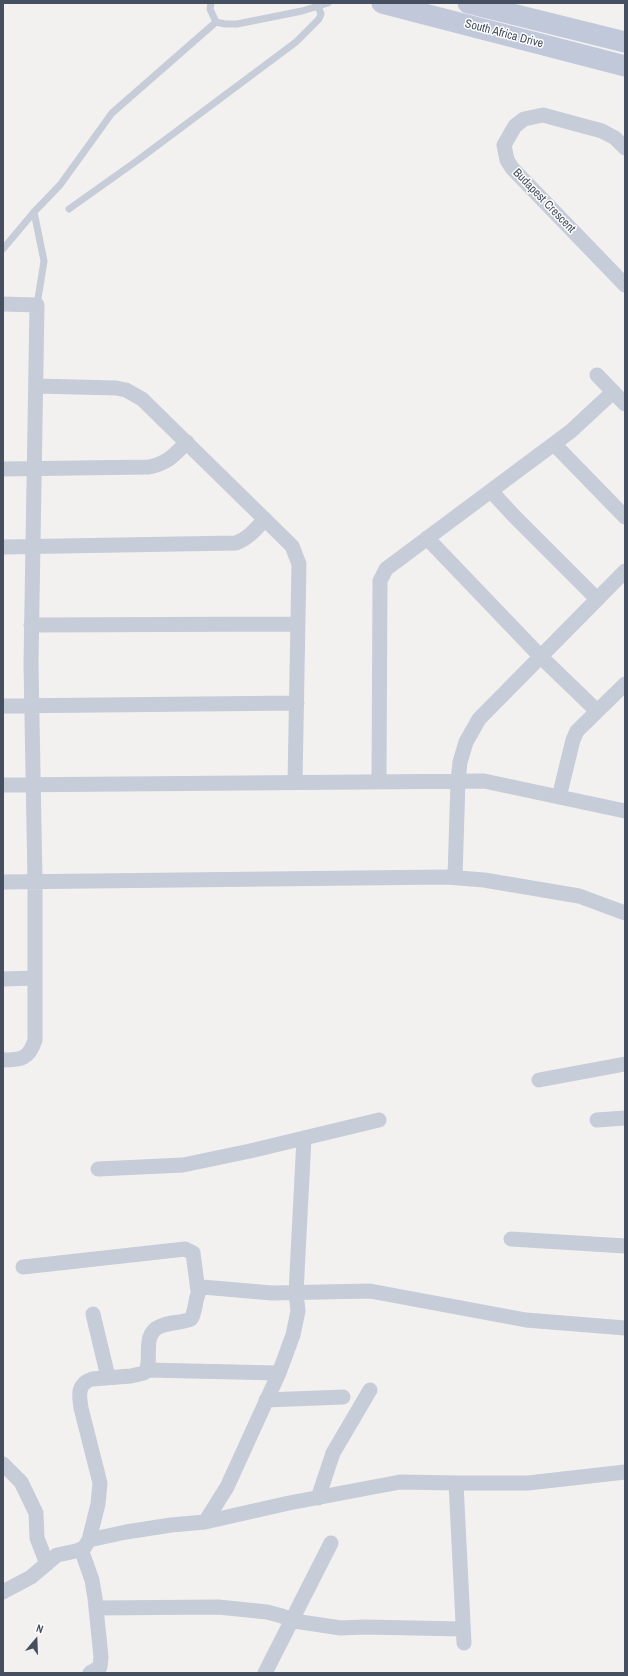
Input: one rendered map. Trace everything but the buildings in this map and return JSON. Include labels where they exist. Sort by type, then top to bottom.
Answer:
[{"type":"street","name":"South Africa Drive","points":[[382,3],[625,66]]},
{"type":"street","name":"South Africa Drive","points":[[468,3],[625,42]]},
{"type":"street","name":"Budapest Crescent","points":[[625,148],[615,138],[602,132],[543,115],[524,120],[515,126],[504,145],[507,160],[512,168],[625,284]]},
{"type":"street","points":[[3,304],[38,305],[31,625],[31,706],[35,881],[35,1040],[30,1054],[22,1058],[3,1060]]},
{"type":"street","points":[[597,375],[625,404]]},
{"type":"street","points":[[36,386],[116,388],[126,390],[142,399],[292,546],[299,564],[295,782]]},
{"type":"street","points":[[379,781],[380,581],[386,569],[571,431],[614,392]]},
{"type":"street","points":[[3,469],[149,467],[169,460],[187,442]]},
{"type":"street","points":[[554,444],[625,518]]},
{"type":"street","points":[[491,491],[597,599]]},
{"type":"street","points":[[3,547],[236,544],[248,537],[265,519]]},
{"type":"street","points":[[427,538],[540,656],[597,711]]},
{"type":"street","points":[[455,877],[458,781],[460,762],[466,742],[479,719],[625,571]]},
{"type":"street","points":[[31,625],[298,624]]},
{"type":"street","points":[[559,797],[573,740],[577,731],[625,684]]},
{"type":"street","points":[[3,706],[297,703]]},
{"type":"street","points":[[3,785],[484,781],[625,811]]},
{"type":"street","points":[[3,882],[408,876],[455,877],[513,884],[579,896],[625,913]]},
{"type":"street","points":[[3,979],[35,978]]},
{"type":"street","points":[[539,1080],[625,1064]]},
{"type":"street","points":[[597,1120],[625,1118]]},
{"type":"street","points":[[98,1169],[183,1165],[250,1151],[379,1120]]},
{"type":"street","points":[[205,1522],[227,1487],[242,1457],[279,1373],[293,1335],[298,1311],[296,1293],[304,1138]]},
{"type":"street","points":[[511,1239],[625,1246]]},
{"type":"street","points":[[23,1267],[185,1249],[193,1254],[198,1291],[195,1308],[191,1319],[160,1326],[152,1333],[148,1344],[147,1370]]},
{"type":"street","points":[[198,1291],[202,1287],[272,1293],[370,1291],[526,1320],[625,1328]]},
{"type":"street","points":[[93,1314],[108,1377]]},
{"type":"street","points":[[96,1672],[100,1666],[102,1657],[92,1580],[85,1545],[98,1504],[100,1483],[79,1396],[80,1388],[86,1381],[108,1377],[131,1376],[144,1373],[147,1370],[279,1373]]},
{"type":"street","points":[[318,1498],[333,1453],[370,1390]]},
{"type":"street","points":[[266,1400],[343,1397]]},
{"type":"street","points":[[3,1464],[21,1482],[36,1513],[37,1538],[47,1564]]},
{"type":"street","points":[[3,1592],[31,1577],[57,1555],[126,1532],[163,1526],[205,1522],[400,1482],[528,1482],[625,1472]]},
{"type":"street","points":[[96,1608],[218,1608],[267,1612],[291,1620],[314,1625],[341,1628],[364,1627],[463,1636],[456,1483]]},
{"type":"street","points":[[265,1673],[331,1543]]},
{"type":"lane","points":[[211,3],[210,9],[216,22]]},
{"type":"lane","points":[[216,22],[237,24],[328,3]]},
{"type":"lane","points":[[69,209],[296,42],[319,19],[320,14],[318,6]]},
{"type":"lane","points":[[3,249],[34,212],[60,185],[112,113],[216,22]]},
{"type":"lane","points":[[34,212],[44,261],[38,305]]}]
